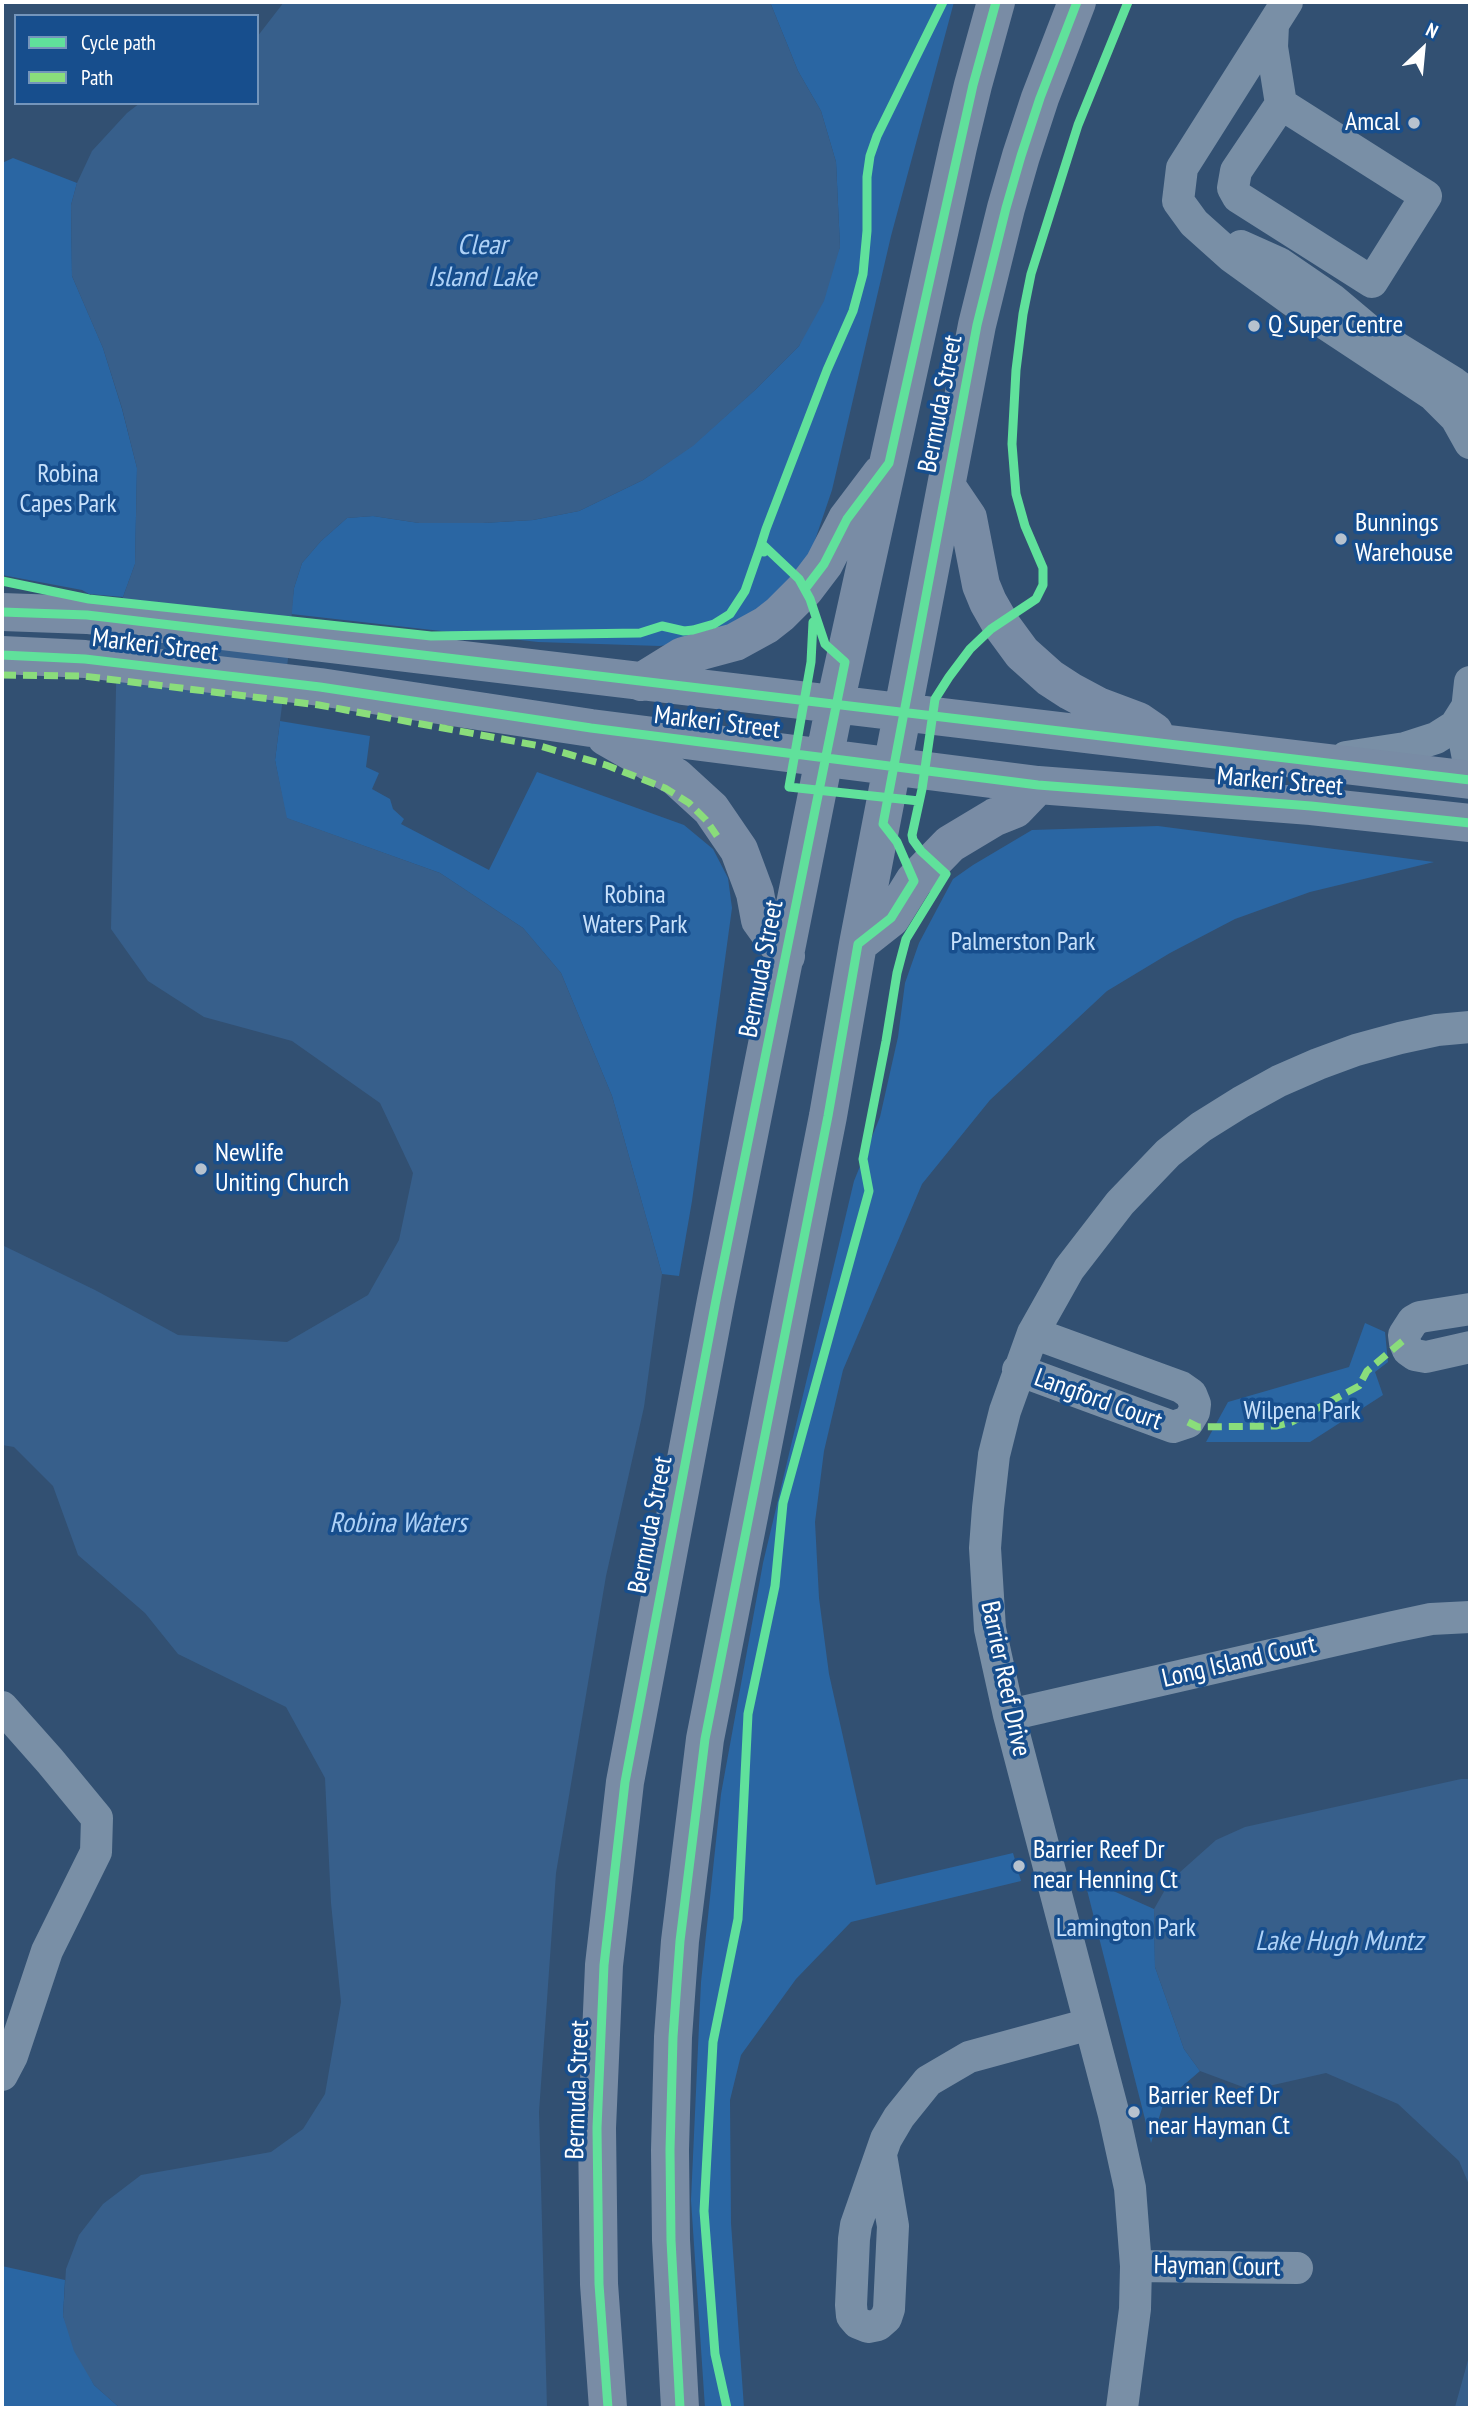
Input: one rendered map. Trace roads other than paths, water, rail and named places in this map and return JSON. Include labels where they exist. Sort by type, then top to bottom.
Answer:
[{"type":"main road","name":"Bermuda Street","points":[[608,2408],[599,2284],[597,2128],[604,1965],[625,1782],[640,1693],[835,704],[973,85],[996,2]]},
{"type":"main road","name":"Bermuda Street","points":[[680,2408],[671,2240],[673,2038],[680,1941],[705,1740],[828,1116],[974,338],[1006,208],[1040,98],[1077,2]]},
{"type":"main road","points":[[640,682],[683,656],[735,642],[780,614],[805,589],[824,564],[847,519],[889,463]]},
{"type":"main road","points":[[947,487],[968,518],[981,585],[988,602],[1022,653],[1050,678],[1070,691],[1098,706],[1138,721],[1173,745]]},
{"type":"main road","name":"Markeri Street","points":[[2,612],[87,615],[1470,779]]},
{"type":"main road","name":"Markeri Street","points":[[2,655],[85,659],[320,687],[591,728],[1038,785],[1311,806],[1470,823]]},
{"type":"main road","points":[[591,728],[676,777],[711,809],[740,850],[755,893],[760,920],[786,956]]},
{"type":"main road","points":[[859,944],[891,918],[923,870],[950,844],[1015,809],[1038,785]]},
{"type":"street","points":[[1280,13],[1272,47],[1281,104],[1237,171],[1233,188],[1238,197],[1372,282]]},
{"type":"street","points":[[1280,13],[1182,169],[1178,201],[1185,213],[1232,257],[1426,389],[1466,412]]},
{"type":"street","points":[[1281,104],[1426,196],[1372,282],[1368,309],[1376,327],[1387,341],[1466,412]]},
{"type":"street","points":[[1206,232],[1279,263],[1333,300],[1358,323],[1387,341]]},
{"type":"street","points":[[1313,762],[1405,748],[1427,742],[1452,729],[1469,695]]},
{"type":"street","points":[[1469,695],[1464,738],[1470,769]]},
{"type":"street","name":"Barrier Reef Drive","points":[[1122,2408],[1133,2342],[1136,2266],[1130,2188],[1114,2115],[1009,1715],[990,1629],[985,1548],[994,1455],[1018,1370],[1033,1333],[1069,1269],[1105,1221],[1168,1153],[1201,1127],[1279,1081],[1356,1050],[1437,1030],[1470,1027]]},
{"type":"street","points":[[1470,1310],[1420,1317],[1413,1321],[1404,1335],[1408,1350],[1415,1355],[1426,1357],[1470,1347]]},
{"type":"street","name":"Langford Court","points":[[1018,1370],[1172,1427],[1188,1422],[1194,1412],[1195,1404],[1191,1394],[1181,1387],[1033,1333]]},
{"type":"street","name":"Long Island Court","points":[[1009,1715],[1392,1627],[1431,1619],[1470,1617]]},
{"type":"street","points":[[2,1707],[97,1818],[96,1852],[47,1951],[12,2056],[2,2075]]},
{"type":"street","points":[[881,2155],[886,2139],[912,2099],[928,2081],[949,2067],[990,2049],[1090,2024]]},
{"type":"street","name":"Hayman Court","points":[[1136,2266],[1297,2268]]},
{"type":"water","name":"Robina Waters","points":[[284,2],[770,2],[798,71],[821,111],[836,162],[840,247],[824,301],[799,346],[693,446],[643,480],[579,511],[533,520],[483,523],[419,523],[373,516],[347,518],[321,541],[302,563],[294,588],[275,760],[287,818],[440,873],[523,928],[561,973],[612,1096],[662,1274],[644,1407],[606,1576],[556,1873],[539,2112],[547,2408],[120,2408],[94,2385],[74,2351],[63,2316],[66,2269],[79,2235],[103,2204],[141,2175],[271,2152],[303,2129],[325,2094],[341,2002],[331,1903],[325,1778],[286,1707],[178,1654],[145,1613],[78,1555],[53,1486],[14,1447],[2,1445],[2,1245],[95,1290],[178,1335],[287,1342],[368,1295],[399,1240],[413,1173],[380,1103],[292,1041],[204,1017],[148,981],[111,929],[117,641],[123,597],[135,564],[137,468],[103,348],[72,276],[71,205],[77,183],[92,151],[137,105],[259,105],[259,34]]},
{"type":"water","name":"Lake Hugh Muntz","points":[[1470,1779],[1470,2187],[1459,2161],[1398,2104],[1326,2073],[1251,2090],[1200,2071],[1184,2049],[1155,1967],[1154,1909],[1170,1881],[1216,1840],[1245,1827]]},
{"type":"water","points":[[1470,2353],[1470,2408],[1455,2408],[1455,2407]]},
{"type":"place","name":"Amcal","points":[[1414,123]]},
{"type":"place","name":"Q Super Centre","points":[[1254,326]]},
{"type":"place","name":"Bunnings Warehouse","points":[[1341,539]]},
{"type":"place","name":"Newlife Uniting Church","points":[[201,1169]]},
{"type":"place","name":"Barrier Reef Dr near Henning Ct","points":[[1019,1866]]},
{"type":"place","name":"Barrier Reef Dr near Hayman Ct","points":[[1134,2112]]},
{"type":"water label","name":"Clear Island Lake","points":[[482,262]]},
{"type":"park label","name":"Robina Capes Park","points":[[68,490]]},
{"type":"park label","name":"Robina Waters Park","points":[[635,911]]},
{"type":"park label","name":"Palmerston Park","points":[[1023,943]]},
{"type":"park label","name":"Wilpena Park","points":[[1302,1412]]},
{"type":"park label","name":"Lamington Park","points":[[1126,1929]]}]
